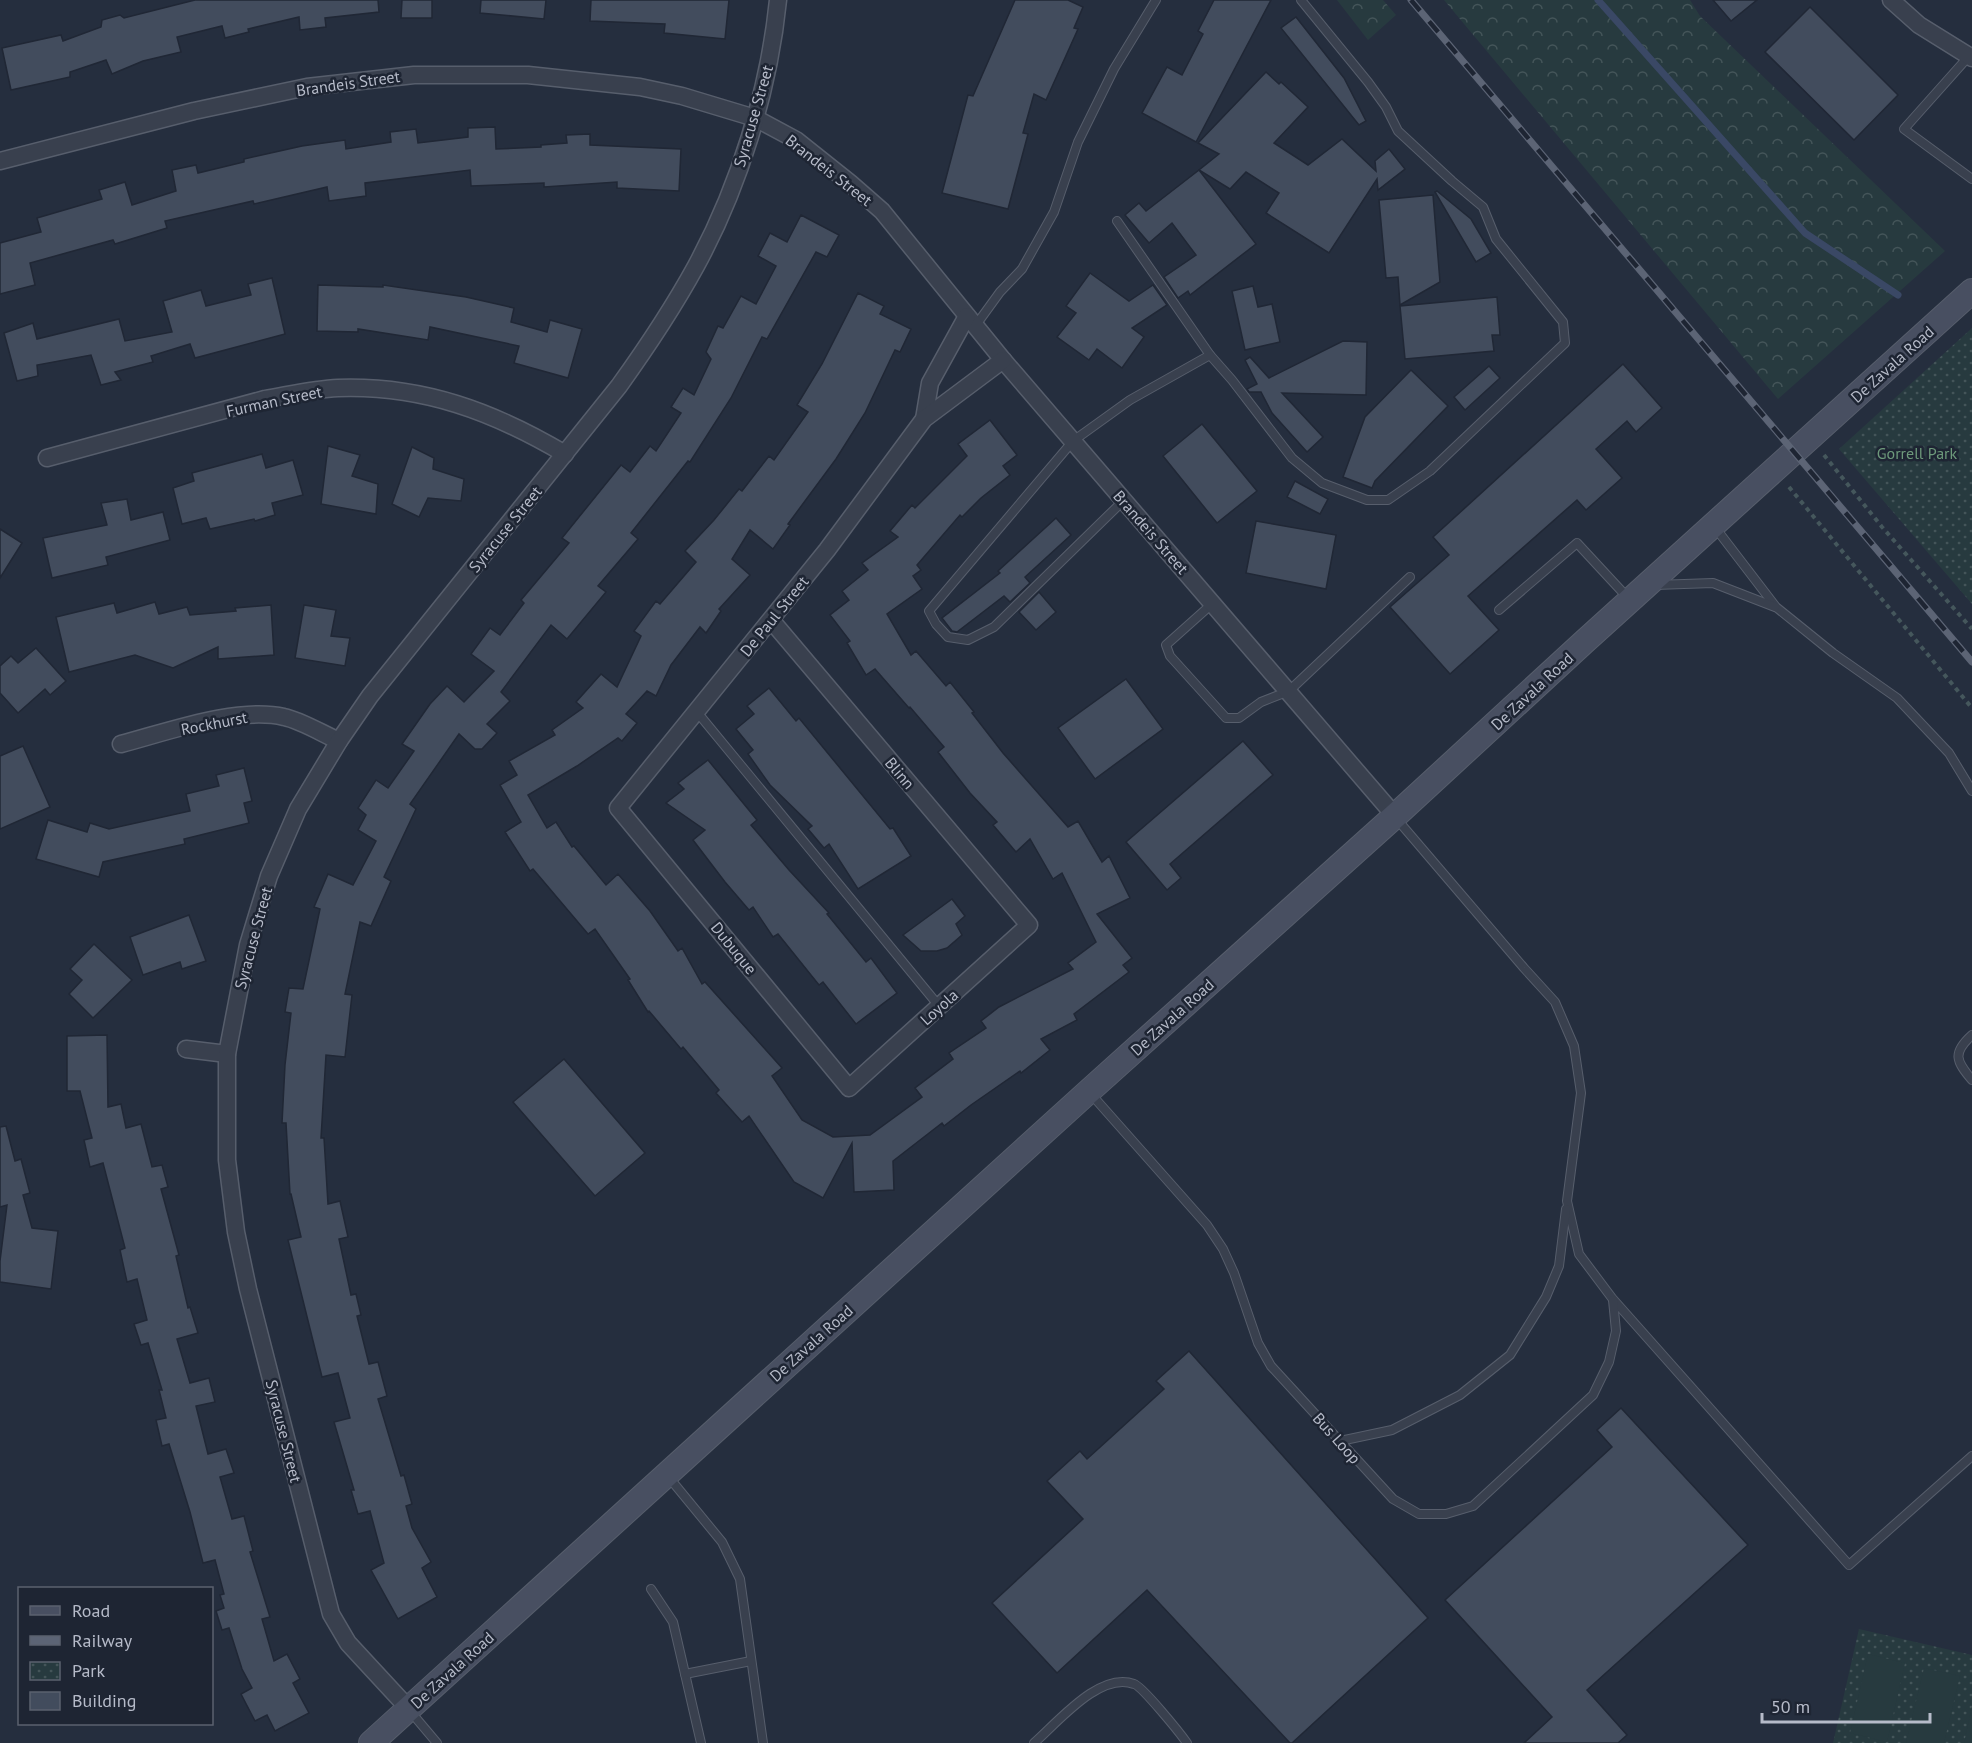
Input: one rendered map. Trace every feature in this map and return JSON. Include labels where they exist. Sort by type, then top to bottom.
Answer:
[{"type":"main road","name":"De Zavala Road","points":[[371,1743],[1972,291]]},
{"type":"street","name":"Syracuse Street","points":[[409,1709],[348,1643],[332,1614],[248,1289],[236,1232],[227,1160],[227,1054],[248,945],[269,876],[298,809],[339,741],[370,696],[619,386],[656,335],[697,265],[730,192],[755,118],[775,34],[778,0]]},
{"type":"street","points":[[1891,0],[1919,25],[1971,57]]},
{"type":"street","name":"Brandeis Street","points":[[0,161],[194,111],[307,87],[414,75],[528,75],[640,87],[682,96],[755,118],[795,140],[882,211],[1003,360],[1395,816]]},
{"type":"street","name":"De Paul Street","points":[[924,419],[930,383],[972,321]]},
{"type":"street","name":"De Paul Street","points":[[618,808],[827,550],[924,419],[1003,360]]},
{"type":"street","name":"Furman Street","points":[[47,458],[265,399],[301,392],[356,388],[410,392],[481,411],[526,431],[565,454]]},
{"type":"street","name":"Blinn","points":[[771,620],[1029,925]]},
{"type":"street","name":"Rockhurst","points":[[121,744],[210,721],[248,714],[284,717],[339,741]]},
{"type":"street","name":"Dubuque","points":[[618,808],[849,1088]]},
{"type":"street","name":"Loyola","points":[[849,1088],[1029,925]]},
{"type":"street","points":[[186,1049],[227,1054]]},
{"type":"lane","points":[[972,321],[1022,268],[1054,212],[1078,142],[1114,69],[1156,0]]},
{"type":"lane","points":[[1117,221],[1210,355],[1292,458],[1322,483],[1367,500],[1388,500],[1430,471],[1565,343],[1563,322],[1496,239],[1483,207],[1398,131],[1386,107],[1368,82],[1301,0]]},
{"type":"lane","points":[[1971,57],[1904,129],[1972,179]]},
{"type":"lane","points":[[1124,500],[994,627],[968,640],[948,637],[936,624],[929,611],[1073,441],[1130,400],[1210,355]]},
{"type":"lane","points":[[1714,526],[1776,607],[1833,653],[1898,698],[1949,753],[1972,791]]},
{"type":"lane","points":[[1498,610],[1577,543],[1639,593],[1713,583],[1776,607]]},
{"type":"lane","points":[[1213,603],[1166,645],[1170,656],[1226,718],[1239,718],[1261,702],[1289,691],[1410,578]]},
{"type":"lane","points":[[697,712],[939,1006]]},
{"type":"lane","points":[[1340,1441],[1392,1430],[1460,1395],[1510,1355],[1546,1297],[1559,1266],[1581,1093],[1574,1046],[1555,1002],[1395,816]]},
{"type":"lane","points":[[1972,1035],[1961,1045],[1958,1057],[1961,1068],[1972,1080]]},
{"type":"lane","name":"Bus Loop","points":[[1089,1091],[1207,1225],[1223,1249],[1234,1273],[1258,1343],[1271,1366],[1393,1499],[1419,1514],[1446,1514],[1473,1506],[1593,1395],[1609,1362],[1616,1331],[1612,1298]]},
{"type":"lane","points":[[1567,1201],[1579,1254],[1612,1298],[1849,1565],[1972,1456]]},
{"type":"lane","points":[[667,1475],[722,1542],[740,1579],[763,1743]]},
{"type":"lane","points":[[651,1589],[673,1622],[702,1743]]},
{"type":"lane","points":[[685,1674],[751,1661]]},
{"type":"lane","points":[[1034,1743],[1090,1693],[1105,1684],[1120,1681],[1137,1684],[1187,1743]]},
{"type":"lane","points":[[409,1709],[437,1743]]},
{"type":"path","points":[[1811,438],[1882,527],[1972,629]]},
{"type":"path","points":[[1775,470],[1972,708]]},
{"type":"green space","points":[[1337,0],[1383,0],[1396,15],[1368,40]]},
{"type":"green space","points":[[1444,0],[1690,0],[1700,16],[1945,251],[1778,399]]},
{"type":"green space","name":"Gorrell Park","points":[[1972,328],[1972,604],[1839,449]]},
{"type":"green space","points":[[1859,1629],[1972,1655],[1972,1743],[1833,1743]]},
{"type":"green space","points":[[1868,1654],[1905,1663],[1887,1742],[1850,1733]]},
{"type":"green space","points":[[1924,1668],[1960,1676],[1944,1743],[1906,1743]]},
{"type":"green space","points":[[1972,1706],[1972,1743],[1964,1743]]},
{"type":"building","points":[[195,0],[378,0],[379,12],[325,18],[326,27],[300,30],[299,17],[248,29],[249,32],[225,38],[222,26],[177,37],[181,52],[143,61],[112,74],[106,60],[70,72],[70,77],[11,90],[2,48],[61,35],[63,41],[101,27],[102,20],[120,15],[124,18]]},
{"type":"building","points":[[402,0],[432,0],[432,18],[401,18]]},
{"type":"building","points":[[481,0],[546,0],[544,19],[480,13]]},
{"type":"building","points":[[591,0],[729,0],[725,39],[664,33],[665,24],[590,21]]},
{"type":"building","points":[[1015,0],[1068,0],[1083,7],[1074,28],[1078,29],[1046,100],[1034,94],[1023,133],[1028,134],[1008,209],[942,193],[968,95],[973,96]]},
{"type":"building","points":[[1214,0],[1271,0],[1196,142],[1142,113],[1167,67],[1182,75],[1203,34],[1198,31]]},
{"type":"building","points":[[1713,0],[1757,0],[1731,21]]},
{"type":"building","points":[[1810,7],[1898,95],[1854,140],[1765,52]]},
{"type":"building","points":[[1296,17],[1344,78],[1366,121],[1359,125],[1281,28]]},
{"type":"building","points":[[1266,72],[1279,84],[1281,82],[1308,107],[1274,143],[1308,165],[1342,139],[1376,171],[1375,161],[1389,149],[1405,169],[1378,190],[1377,179],[1329,253],[1266,213],[1279,193],[1246,172],[1230,189],[1199,170],[1219,154],[1198,143]]},
{"type":"building","points":[[495,127],[496,149],[567,143],[566,135],[590,134],[590,145],[681,149],[679,191],[617,188],[617,182],[544,187],[544,183],[471,186],[470,170],[365,183],[366,196],[329,201],[327,187],[165,221],[167,228],[115,244],[113,240],[30,263],[35,285],[0,294],[0,243],[41,232],[37,218],[102,199],[99,190],[125,182],[132,205],[176,191],[172,170],[196,165],[198,173],[244,162],[244,159],[302,146],[345,140],[346,149],[391,142],[390,132],[416,129],[418,143],[468,137],[468,128]]},
{"type":"building","points":[[1199,170],[1256,244],[1190,295],[1188,291],[1178,298],[1164,277],[1196,255],[1172,223],[1149,243],[1125,215],[1139,203],[1146,211]]},
{"type":"building","points":[[1437,191],[1471,219],[1491,253],[1476,262],[1435,192]]},
{"type":"building","points":[[1433,195],[1440,282],[1400,305],[1398,277],[1386,278],[1379,200]]},
{"type":"building","points":[[801,215],[839,235],[827,257],[816,252],[767,339],[762,337],[731,398],[690,462],[688,461],[631,533],[638,539],[598,586],[606,592],[567,639],[551,625],[501,692],[510,701],[487,724],[497,733],[482,749],[475,749],[459,734],[410,804],[416,809],[384,877],[391,881],[371,926],[360,922],[345,994],[352,995],[345,1057],[326,1055],[321,1138],[324,1138],[328,1204],[340,1201],[348,1237],[339,1239],[351,1295],[356,1294],[361,1315],[357,1316],[369,1364],[378,1362],[387,1396],[378,1399],[401,1476],[404,1475],[412,1504],[406,1506],[412,1528],[431,1562],[422,1568],[437,1597],[398,1619],[371,1570],[384,1563],[370,1511],[358,1514],[351,1490],[354,1490],[334,1422],[350,1418],[338,1373],[322,1377],[288,1240],[301,1237],[290,1194],[286,1123],[282,1123],[291,1013],[285,1012],[289,988],[303,989],[320,909],[314,907],[328,874],[353,885],[376,841],[358,830],[366,815],[358,808],[376,780],[388,788],[414,751],[402,744],[430,704],[447,686],[464,702],[494,671],[471,654],[490,628],[500,635],[524,603],[521,600],[569,543],[562,538],[621,465],[630,472],[650,446],[656,451],[681,413],[671,407],[683,388],[694,395],[711,359],[706,352],[718,326],[723,328],[741,296],[756,304],[776,266],[758,256],[770,233],[787,242]]},
{"type":"building","points":[[1090,273],[1129,301],[1153,285],[1167,305],[1132,328],[1144,337],[1122,368],[1097,349],[1089,360],[1057,337],[1076,313],[1066,306]]},
{"type":"building","points":[[272,278],[285,334],[195,358],[190,344],[151,356],[153,362],[115,372],[121,380],[101,385],[91,355],[37,365],[38,376],[17,381],[4,333],[33,323],[37,339],[119,319],[125,341],[172,332],[163,301],[201,290],[206,306],[251,295],[248,284]]},
{"type":"building","points":[[318,285],[383,287],[383,285],[466,297],[514,308],[511,322],[547,332],[550,320],[582,329],[568,378],[514,363],[519,346],[430,327],[428,340],[358,329],[358,332],[317,331]]},
{"type":"building","points":[[1253,286],[1258,307],[1272,304],[1280,342],[1245,350],[1232,291]]},
{"type":"building","points":[[858,293],[884,306],[880,314],[911,329],[900,352],[895,350],[865,413],[836,459],[788,524],[790,525],[773,549],[750,530],[732,559],[750,575],[719,609],[721,611],[706,633],[700,627],[671,665],[656,696],[647,691],[626,714],[637,723],[622,741],[618,738],[528,795],[547,828],[556,822],[572,847],[574,846],[606,885],[618,874],[650,911],[678,951],[682,948],[702,984],[705,982],[782,1068],[772,1076],[802,1120],[833,1137],[870,1135],[922,1097],[915,1088],[953,1059],[949,1053],[986,1028],[981,1021],[999,1007],[1073,969],[1068,963],[1096,942],[1062,873],[1053,879],[1030,839],[1016,852],[993,825],[997,822],[970,793],[938,752],[944,747],[875,669],[866,675],[847,643],[850,641],[830,615],[849,600],[842,591],[868,570],[862,563],[898,537],[890,531],[912,505],[915,508],[967,456],[958,444],[990,420],[1017,455],[1003,466],[1010,475],[962,517],[960,515],[917,565],[921,570],[913,576],[922,589],[887,614],[911,655],[916,651],[946,686],[950,682],[1003,753],[1068,827],[1078,821],[1102,862],[1109,856],[1130,898],[1097,914],[1132,958],[1123,965],[1129,972],[1074,1014],[1077,1020],[1041,1039],[1050,1050],[944,1126],[942,1123],[893,1161],[894,1190],[854,1192],[852,1143],[823,1198],[794,1182],[749,1116],[742,1122],[716,1093],[719,1090],[683,1047],[681,1049],[648,1012],[628,980],[630,979],[595,929],[588,934],[533,869],[530,871],[505,832],[521,822],[500,785],[517,775],[509,761],[555,735],[552,730],[583,708],[576,702],[601,674],[617,687],[641,636],[634,631],[656,601],[660,604],[696,562],[685,551],[739,489],[742,491],[769,456],[774,460],[808,412],[797,405],[822,364]]},
{"type":"building","points":[[1497,297],[1500,335],[1492,335],[1494,351],[1405,359],[1400,306]]},
{"type":"building","points":[[1343,341],[1367,342],[1366,395],[1282,393],[1323,437],[1307,452],[1272,413],[1261,392],[1249,392],[1247,389],[1257,384],[1245,360],[1250,357],[1269,378]]},
{"type":"building","points":[[1623,364],[1662,408],[1636,432],[1627,421],[1596,449],[1622,478],[1586,510],[1577,500],[1468,596],[1499,630],[1450,674],[1390,607],[1449,555],[1433,537]]},
{"type":"building","points":[[1489,366],[1500,378],[1465,410],[1454,397]]},
{"type":"building","points":[[1411,370],[1448,406],[1375,481],[1372,488],[1343,477],[1365,417]]},
{"type":"building","points":[[1202,424],[1257,491],[1217,523],[1163,456]]},
{"type":"building","points":[[328,446],[360,455],[352,476],[378,484],[376,514],[321,504]]},
{"type":"building","points":[[412,447],[434,458],[433,469],[464,479],[461,501],[428,498],[419,517],[392,504]]},
{"type":"building","points":[[262,454],[266,468],[293,460],[303,495],[272,503],[275,515],[255,521],[254,519],[210,529],[206,518],[182,524],[173,488],[194,481],[192,473]]},
{"type":"building","points":[[1295,481],[1328,499],[1320,514],[1287,497]]},
{"type":"building","points":[[127,499],[131,520],[163,512],[170,540],[106,557],[108,565],[52,578],[43,538],[107,525],[101,503]]},
{"type":"building","points":[[1056,518],[1071,535],[1025,577],[1030,583],[1010,602],[1004,596],[957,632],[952,631],[942,618],[1000,573],[998,571]]},
{"type":"building","points":[[1256,521],[1336,535],[1326,589],[1246,573]]},
{"type":"building","points":[[0,529],[22,543],[0,578]]},
{"type":"building","points":[[1039,592],[1056,612],[1036,630],[1019,612]]},
{"type":"building","points":[[155,602],[159,614],[187,607],[190,615],[271,605],[274,655],[218,659],[218,647],[173,668],[135,655],[69,672],[56,617],[114,603],[117,613]]},
{"type":"building","points":[[304,605],[336,610],[331,636],[350,638],[345,666],[295,658]]},
{"type":"building","points":[[36,648],[66,681],[50,695],[45,689],[18,713],[0,693],[0,666],[11,656],[18,663]]},
{"type":"building","points":[[1126,679],[1163,729],[1095,779],[1058,728]]},
{"type":"building","points":[[769,688],[796,721],[799,718],[890,829],[893,828],[911,856],[858,889],[829,844],[824,848],[808,829],[812,826],[770,785],[748,754],[753,750],[736,729],[754,714],[747,706]]},
{"type":"building","points":[[1243,741],[1273,775],[1170,864],[1181,878],[1167,890],[1126,842]]},
{"type":"building","points":[[23,746],[50,807],[0,829],[0,756]]},
{"type":"building","points":[[708,760],[757,820],[751,825],[829,913],[827,914],[866,962],[871,958],[897,993],[856,1024],[823,982],[819,985],[778,934],[773,937],[753,907],[749,910],[725,882],[693,840],[705,830],[666,803],[684,789],[678,783]]},
{"type":"building","points":[[244,768],[252,801],[244,803],[249,823],[184,839],[185,844],[103,862],[99,877],[36,859],[48,820],[87,832],[90,823],[109,829],[190,811],[186,794],[219,786],[216,775]]},
{"type":"building","points":[[952,899],[965,916],[956,924],[962,935],[947,948],[937,951],[921,951],[903,935]]},
{"type":"building","points":[[189,915],[206,961],[182,969],[180,962],[143,975],[130,937]]},
{"type":"building","points":[[94,944],[132,980],[93,1018],[69,994],[82,980],[70,969]]},
{"type":"building","points":[[107,1035],[108,1107],[121,1104],[126,1128],[141,1124],[152,1167],[162,1165],[168,1187],[161,1189],[179,1255],[176,1256],[188,1308],[190,1307],[198,1333],[177,1339],[190,1383],[209,1378],[215,1402],[196,1406],[208,1454],[226,1449],[234,1473],[220,1477],[232,1519],[244,1516],[253,1551],[250,1552],[270,1617],[262,1619],[274,1661],[287,1654],[300,1679],[293,1683],[309,1713],[275,1731],[267,1715],[255,1721],[241,1694],[252,1688],[242,1669],[229,1628],[222,1630],[216,1611],[224,1608],[220,1595],[224,1594],[215,1560],[203,1563],[169,1444],[162,1446],[156,1420],[166,1418],[159,1390],[162,1390],[148,1343],[141,1345],[134,1324],[147,1320],[137,1279],[127,1282],[120,1250],[125,1248],[103,1163],[90,1167],[84,1140],[92,1138],[80,1091],[67,1091],[67,1036]]},
{"type":"building","points":[[564,1059],[645,1153],[595,1196],[513,1102]]},
{"type":"building","points":[[6,1126],[15,1161],[21,1159],[30,1193],[23,1195],[32,1228],[58,1231],[51,1289],[0,1282],[0,1261],[7,1205],[0,1207],[0,1127]]},
{"type":"building","points":[[1189,1351],[1428,1618],[1292,1743],[1147,1590],[1057,1673],[992,1603],[1083,1519],[1047,1481],[1080,1451],[1087,1459],[1164,1389],[1156,1381]]},
{"type":"building","points":[[1621,1408],[1748,1545],[1587,1690],[1627,1735],[1618,1743],[1524,1743],[1552,1717],[1445,1600],[1612,1447],[1597,1430]]},
{"type":"waterway","points":[[1598,0],[1805,233],[1898,295]]},
{"type":"railway","points":[[1411,0],[1972,662]]}]
